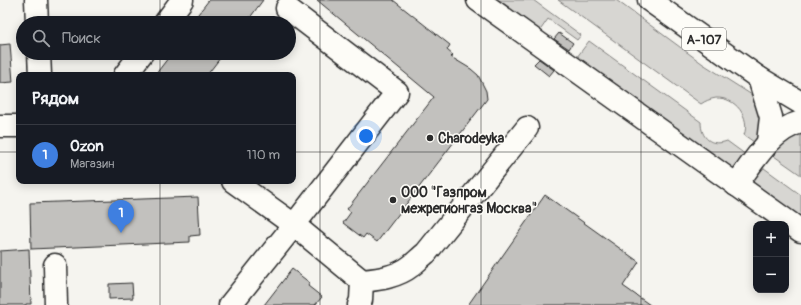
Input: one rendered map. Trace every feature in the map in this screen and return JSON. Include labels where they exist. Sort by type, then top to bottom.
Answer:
[{"type":"main road","points":[[36,0],[37,16]]},
{"type":"main road","points":[[170,16],[182,0]]},
{"type":"main road","points":[[478,0],[801,231]]},
{"type":"main road","name":"А-107","points":[[649,0],[759,78],[801,103]]},
{"type":"main road","points":[[230,305],[294,225],[396,92],[288,8]]},
{"type":"main road","points":[[39,60],[40,72]]},
{"type":"main road","points":[[127,72],[137,60]]},
{"type":"main road","points":[[759,78],[770,117],[768,142]]},
{"type":"main road","points":[[736,185],[768,142],[790,125],[801,122]]},
{"type":"main road","points":[[0,126],[16,126]]},
{"type":"main road","points":[[237,184],[294,225],[362,281],[381,278],[396,274],[411,267],[421,258],[527,128]]},
{"type":"main road","points":[[55,265],[56,305]]},
{"type":"main road","points":[[359,305],[361,300],[362,281]]},
{"type":"shaded area","points":[[494,0],[533,0],[581,35],[577,40],[548,19],[539,32]]},
{"type":"shaded area","points":[[558,0],[616,0],[703,64],[801,126],[801,175],[744,135],[746,128],[745,121],[740,109],[735,105],[729,101],[716,98],[701,104]]},
{"type":"shaded area","points":[[589,41],[701,122],[701,128],[708,140],[716,143],[727,141],[801,195],[801,220],[577,57]]},
{"type":"building","points":[[209,0],[263,0],[251,16],[196,16]]},
{"type":"building","points":[[317,0],[393,0],[450,45],[447,50],[453,55],[451,57],[478,75],[486,91],[487,99],[377,242],[366,234],[363,238],[343,223],[351,212],[347,209],[434,97]]},
{"type":"building","points":[[559,33],[573,43],[569,49],[554,39]]},
{"type":"building","points":[[10,44],[13,82],[0,83],[0,45]]},
{"type":"building","points":[[539,59],[554,70],[549,76],[534,64]]},
{"type":"building","points":[[167,60],[219,60],[209,72],[157,72]]},
{"type":"building","points":[[545,195],[639,262],[623,286],[650,305],[468,305]]},
{"type":"building","points":[[198,197],[200,235],[190,236],[190,242],[31,249],[30,203]]},
{"type":"building","points":[[29,249],[31,304],[0,305],[0,251]]},
{"type":"building","points":[[292,269],[310,283],[308,286],[322,297],[315,305],[264,305]]},
{"type":"building","points":[[132,283],[133,298],[109,299],[109,284]]},
{"type":"place","name":"Charodeyka","points":[[430,138]]},
{"type":"place","name":"ООО \"Газпром межрегионгаз Москва\"","points":[[393,200]]},
{"type":"place","name":"Ozon","points":[[121,233]]}]
